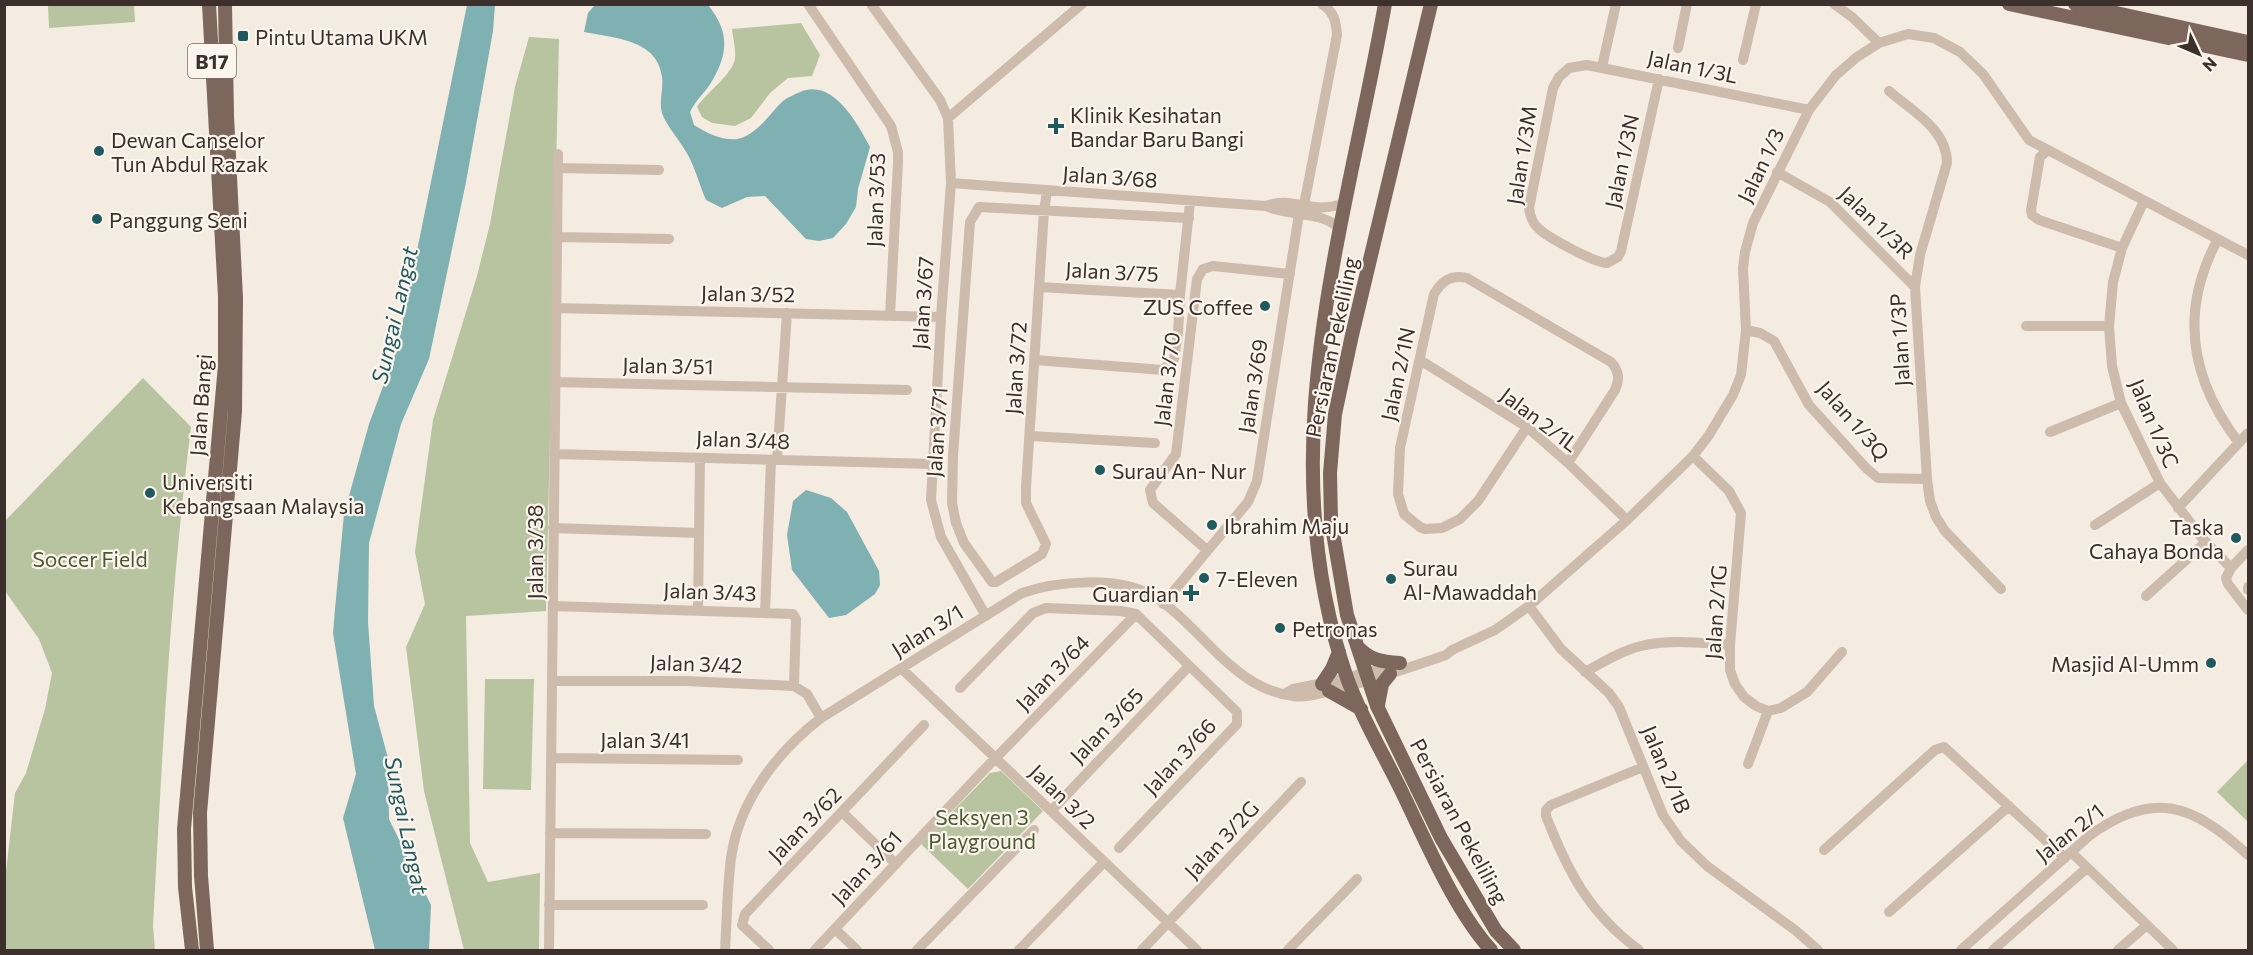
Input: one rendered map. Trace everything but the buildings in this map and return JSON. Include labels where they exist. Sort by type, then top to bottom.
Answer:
[{"type":"main road","name":"Jalan Bangi","points":[[192,951],[184,887],[184,829],[225,365],[225,297],[209,4]]},
{"type":"main road","name":"Jalan Bangi","points":[[207,951],[201,876],[200,813],[235,412],[236,298],[227,116],[225,4]]},
{"type":"main road","points":[[1377,4],[1380,27]]},
{"type":"main road","name":"Persiaran Pekeliling","points":[[1385,4],[1339,228],[1319,355],[1312,431],[1315,543],[1328,609],[1349,682],[1430,851],[1475,933],[1491,951]]},
{"type":"main road","name":"Persiaran Pekeliling","points":[[1431,4],[1335,414],[1332,444],[1331,521],[1347,615],[1377,706],[1441,838],[1496,931],[1514,951]]},
{"type":"main road","points":[[1424,29],[1437,4]]},
{"type":"main road","points":[[2008,4],[2248,55]]},
{"type":"main road","points":[[2075,4],[2248,42]]},
{"type":"main road","points":[[1356,644],[1369,657],[1380,661],[1400,663]]},
{"type":"main road","points":[[1339,652],[1325,688],[1361,709]]},
{"type":"main road","points":[[1377,706],[1382,684],[1390,674]]},
{"type":"street","name":"Jalan 3/53","points":[[808,4],[891,126],[896,142],[898,162],[890,316]]},
{"type":"street","name":"Jalan 3/67","points":[[872,4],[936,93],[948,118],[951,183],[931,500],[941,537],[986,616]]},
{"type":"street","points":[[948,118],[1082,4]]},
{"type":"street","name":"Jalan 3/69","points":[[1163,604],[1248,502],[1257,481],[1301,210],[1337,35],[1333,14],[1322,4]]},
{"type":"street","points":[[1602,67],[1616,4]]},
{"type":"street","points":[[1678,48],[1687,4]]},
{"type":"street","points":[[1743,60],[1756,4]]},
{"type":"street","points":[[1834,4],[1852,17],[1879,43]]},
{"type":"street","name":"Jalan 1/3","points":[[1366,678],[1390,674],[1446,655],[1495,630],[1529,606],[1627,520],[1694,456],[1722,416],[1741,375],[1746,330],[1743,268],[1753,223],[1809,110],[1836,75],[1857,57],[1879,43],[1908,34],[1934,38],[1960,52],[1983,74],[2029,140],[2248,255]]},
{"type":"street","name":"Jalan 1/3L","points":[[1569,68],[1581,64],[1602,67],[1809,110]]},
{"type":"street","name":"Jalan 1/3M","points":[[1569,68],[1556,82],[1551,94],[1529,208],[1530,216],[1540,230],[1595,261],[1607,263],[1618,257],[1621,252]]},
{"type":"street","name":"Jalan 1/3N","points":[[1621,252],[1659,79]]},
{"type":"street","name":"Jalan 1/3P","points":[[1889,92],[1936,131],[1947,151],[1947,163],[1920,255],[1915,287],[1930,501],[1945,531],[2001,589]]},
{"type":"street","points":[[2047,151],[2040,157],[2031,210],[2033,216],[2122,248]]},
{"type":"street","name":"Jalan 3/38","points":[[549,951],[558,154]]},
{"type":"street","points":[[558,168],[659,170]]},
{"type":"street","name":"Jalan 1/3R","points":[[1777,172],[1830,202],[1915,287]]},
{"type":"street","name":"Jalan 3/68","points":[[951,183],[1266,206],[1278,212],[1325,208],[1344,203]]},
{"type":"street","name":"Jalan 3/72","points":[[1046,544],[1026,503],[1047,191]]},
{"type":"street","name":"Jalan 1/3C","points":[[2144,201],[2122,248],[2114,282],[2109,326],[2112,366],[2121,403],[2160,483],[2206,542],[2231,568]]},
{"type":"street","points":[[1180,295],[1190,202]]},
{"type":"street","name":"Jalan 3/71","points":[[1044,211],[979,207],[970,222],[952,456],[952,502],[956,523],[964,543],[988,581],[996,582],[1042,554],[1046,544]]},
{"type":"street","name":"Jalan 3/68","points":[[1301,210],[1325,217],[1339,228]]},
{"type":"street","points":[[1044,211],[1189,218]]},
{"type":"street","points":[[556,237],[669,239]]},
{"type":"street","points":[[2218,239],[2208,259],[2196,301],[2194,327],[2196,351],[2202,376],[2212,401],[2239,443]]},
{"type":"street","name":"Jalan 3/70","points":[[1207,550],[1153,503],[1150,490],[1176,454],[1197,279],[1203,269],[1213,266],[1290,274]]},
{"type":"street","name":"Jalan 2/1N","points":[[1527,427],[1478,501],[1460,519],[1442,528],[1420,527],[1404,514],[1399,502],[1397,487],[1400,448],[1434,294],[1445,280],[1458,276],[1467,278],[1616,368],[1619,382],[1615,390],[1568,463]]},
{"type":"street","name":"Jalan 3/75","points":[[1035,360],[1163,370],[1174,359],[1178,333],[1180,295],[1040,287]]},
{"type":"street","name":"Jalan 3/52","points":[[555,308],[941,317]]},
{"type":"street","points":[[765,613],[786,313]]},
{"type":"street","points":[[2026,326],[2109,326]]},
{"type":"street","name":"Jalan 1/3Q","points":[[1746,330],[1761,333],[1774,341],[1809,405],[1867,469],[1878,478],[1927,479]]},
{"type":"street","name":"Jalan 2/1L","points":[[1420,360],[1527,427],[1627,520]]},
{"type":"street","name":"Jalan 3/51","points":[[554,382],[907,390]]},
{"type":"street","points":[[2050,432],[2121,403]]},
{"type":"street","points":[[2178,508],[2248,433]]},
{"type":"street","points":[[1030,436],[1155,444]]},
{"type":"street","name":"Jalan 3/48","points":[[554,453],[932,464]]},
{"type":"street","name":"Jalan 2/1G","points":[[1694,456],[1729,491],[1741,513],[1730,670],[1735,684],[1744,697],[1768,711]]},
{"type":"street","points":[[698,610],[700,458]]},
{"type":"street","points":[[2095,525],[2160,483]]},
{"type":"street","points":[[553,528],[699,533]]},
{"type":"street","points":[[2146,596],[2206,542]]},
{"type":"street","points":[[2248,550],[2231,568],[2226,578],[2248,610]]},
{"type":"street","name":"Jalan 3/1","points":[[725,951],[731,858],[738,829],[748,804],[777,760],[793,742],[821,718],[1022,593],[1055,584],[1073,582],[1101,583],[1140,590],[1163,604],[1244,678],[1256,685],[1284,694],[1293,689],[1325,688],[1366,678]]},
{"type":"street","name":"Jalan 3/43","points":[[553,606],[794,614],[796,619],[794,686]]},
{"type":"street","name":"Jalan 2/1B","points":[[1529,606],[1561,649],[1609,693],[1619,707],[1663,815],[1681,841],[1707,866],[1795,930],[1818,951]]},
{"type":"street","points":[[960,688],[1033,613],[1046,608],[1121,611],[1136,614]]},
{"type":"street","name":"Jalan 3/66","points":[[1119,848],[1236,724],[1237,712],[1136,614]]},
{"type":"street","name":"Jalan 3/64","points":[[996,758],[1136,614]]},
{"type":"street","points":[[1585,672],[1612,657],[1640,646],[1688,642],[1730,645]]},
{"type":"street","name":"Jalan 1/3","points":[[1366,678],[1400,663],[1444,650],[1452,650]]},
{"type":"street","points":[[1748,764],[1768,711],[1781,708],[1807,692],[1842,652]]},
{"type":"street","name":"Jalan 3/65","points":[[1051,811],[1189,666]]},
{"type":"street","name":"Jalan 3/2","points":[[902,669],[1197,951]]},
{"type":"street","name":"Jalan 3/42","points":[[553,681],[684,681],[794,686]]},
{"type":"street","points":[[794,686],[807,694],[821,718]]},
{"type":"street","name":"Jalan 3/62","points":[[769,951],[742,925],[745,914],[924,724]]},
{"type":"street","points":[[1824,850],[1935,750],[1940,747],[1949,749],[2009,806],[2087,868],[2173,951]]},
{"type":"street","name":"Jalan 3/61","points":[[815,951],[996,758]]},
{"type":"street","name":"Jalan 3/41","points":[[551,759],[738,760]]},
{"type":"street","points":[[1639,951],[1611,926],[1587,899],[1570,873],[1545,816],[1546,810],[1551,805],[1643,767]]},
{"type":"street","name":"Jalan 3/2G","points":[[1142,951],[1301,782]]},
{"type":"street","points":[[1889,912],[2009,806]]},
{"type":"street","name":"Jalan 2/1","points":[[1961,951],[2068,855],[2107,823],[2124,814],[2158,807],[2175,808],[2202,819],[2248,855]]},
{"type":"street","points":[[842,812],[896,864]]},
{"type":"street","points":[[917,951],[1034,830]]},
{"type":"street","points":[[550,833],[706,834]]},
{"type":"street","points":[[1019,951],[1104,862]]},
{"type":"street","points":[[1993,951],[2087,868]]},
{"type":"street","points":[[1288,951],[1357,879]]},
{"type":"street","points":[[549,905],[703,905]]},
{"type":"street","points":[[2118,951],[2147,925]]},
{"type":"street","points":[[835,929],[857,951]]},
{"type":"green space","points":[[48,5],[134,5],[135,22],[49,28]]},
{"type":"green space","points":[[801,23],[820,55],[812,76],[788,78],[770,93],[751,118],[735,126],[712,123],[702,117],[697,107],[733,64],[735,51],[732,29]]},
{"type":"green space","points":[[529,37],[559,39],[546,611],[466,616],[470,843],[488,882],[540,873],[539,950],[464,950],[424,791],[406,647],[425,604],[415,552],[433,420],[477,276],[490,224],[515,87]]},
{"type":"green space","name":"Soccer Field","points":[[143,378],[191,427],[177,552],[168,676],[153,926],[155,950],[5,950],[5,880],[15,793],[26,773],[45,709],[52,673],[39,639],[5,591],[5,521]]},
{"type":"green space","points":[[485,679],[534,679],[531,790],[483,789]]},
{"type":"green space","points":[[2248,760],[2248,822],[2217,792]]},
{"type":"green space","name":"Seksyen 3 Playground","points":[[1001,771],[1043,811],[968,889],[921,844],[990,773]]},
{"type":"water","points":[[467,5],[495,5],[493,31],[466,182],[429,359],[401,424],[369,543],[368,622],[374,706],[388,758],[389,819],[431,905],[429,950],[375,950],[343,818],[356,774],[333,633],[344,514],[369,424],[397,349]]},
{"type":"water","points":[[595,5],[708,5],[720,24],[724,51],[722,61],[712,81],[690,112],[694,125],[712,135],[726,139],[746,136],[762,124],[783,101],[800,92],[812,89],[823,91],[843,105],[870,147],[858,189],[856,207],[846,224],[833,238],[819,241],[806,239],[765,196],[747,197],[722,208],[706,200],[689,157],[662,113],[662,77],[659,64],[652,55],[632,42],[584,32],[588,13]]},
{"type":"water","points":[[806,490],[831,498],[847,512],[879,571],[880,585],[875,594],[846,615],[829,618],[792,570],[787,535],[793,501]]},
{"type":"place","name":"Pintu Utama UKM","points":[[243,36]]},
{"type":"place","name":"Klinik Kesihatan Bandar Baru Bangi","points":[[1056,126]]},
{"type":"place","name":"Dewan Canselor Tun Abdul Razak","points":[[99,151]]},
{"type":"place","name":"Panggung Seni","points":[[97,219]]},
{"type":"place","name":"ZUS Coffee","points":[[1265,306]]},
{"type":"place","name":"Surau An- Nur","points":[[1100,470]]},
{"type":"place","name":"Universiti Kebangsaan Malaysia","points":[[150,493]]},
{"type":"place","name":"Ibrahim Maju","points":[[1212,525]]},
{"type":"place","name":"Taska Cahaya Bonda","points":[[2236,538]]},
{"type":"place","name":"7-Eleven","points":[[1204,578]]},
{"type":"place","name":"Surau Al-Mawaddah","points":[[1391,579]]},
{"type":"place","name":"Guardian","points":[[1191,593]]},
{"type":"place","name":"Petronas","points":[[1280,628]]},
{"type":"place","name":"Masjid Al-Umm","points":[[2211,663]]},
{"type":"water label","name":"Sungai Langat","points":[[394,315]]},
{"type":"water label","name":"Sungai Langat","points":[[407,825]]}]
